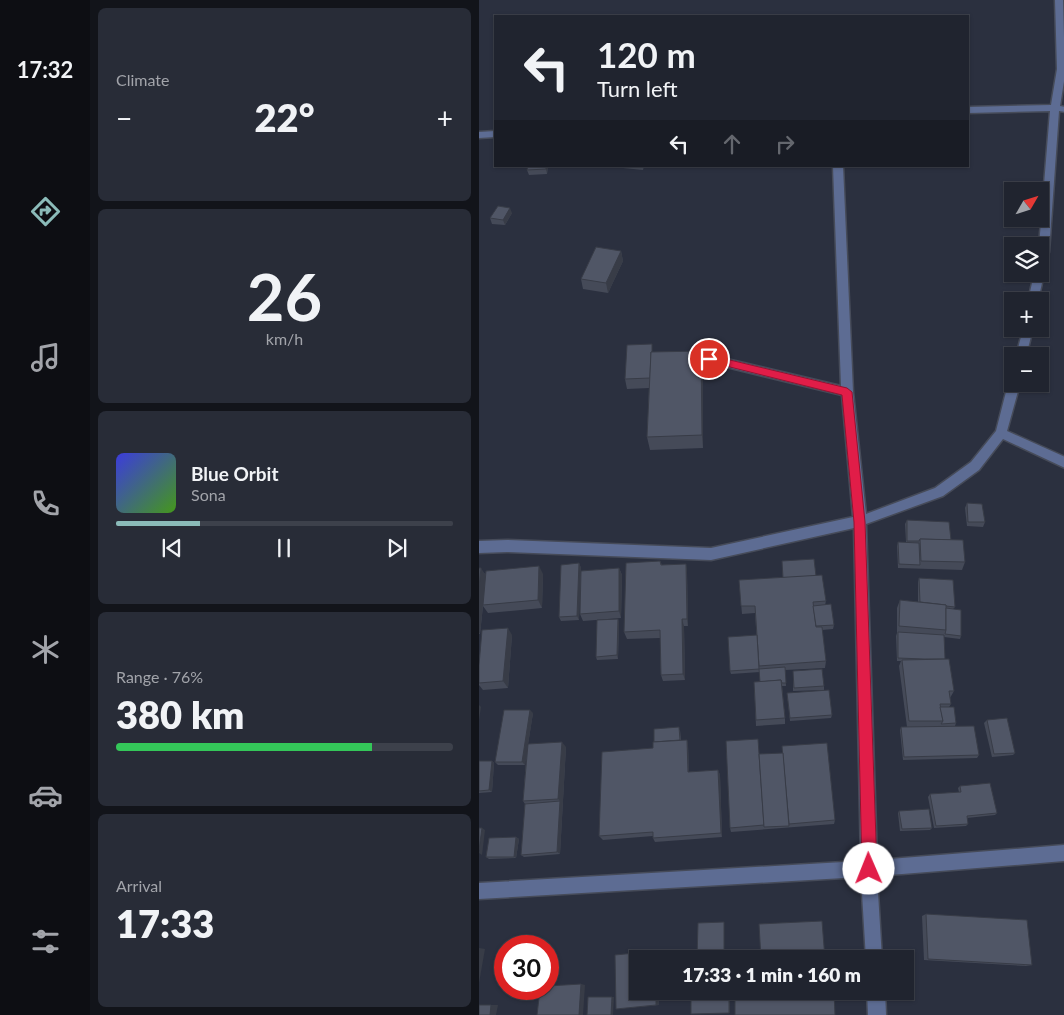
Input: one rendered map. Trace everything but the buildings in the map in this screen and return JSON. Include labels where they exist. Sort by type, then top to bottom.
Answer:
[{"type":"street","points":[[1046,237],[1060,109],[1059,0]]},
{"type":"street","points":[[969,110],[1060,109]]},
{"type":"street","points":[[479,135],[494,134]]},
{"type":"street","points":[[838,167],[847,392],[860,522],[869,869],[874,950]]},
{"type":"street","points":[[709,359],[847,392]]},
{"type":"street","points":[[479,547],[711,554],[860,522],[939,492],[975,466],[1001,433],[1012,392]]},
{"type":"street","points":[[1001,433],[1064,463]]},
{"type":"street","points":[[479,891],[869,869],[1064,852]]},
{"type":"street","points":[[876,1000],[877,1015]]},
{"type":"route","points":[[709,359],[847,392],[860,522],[869,869]]}]
